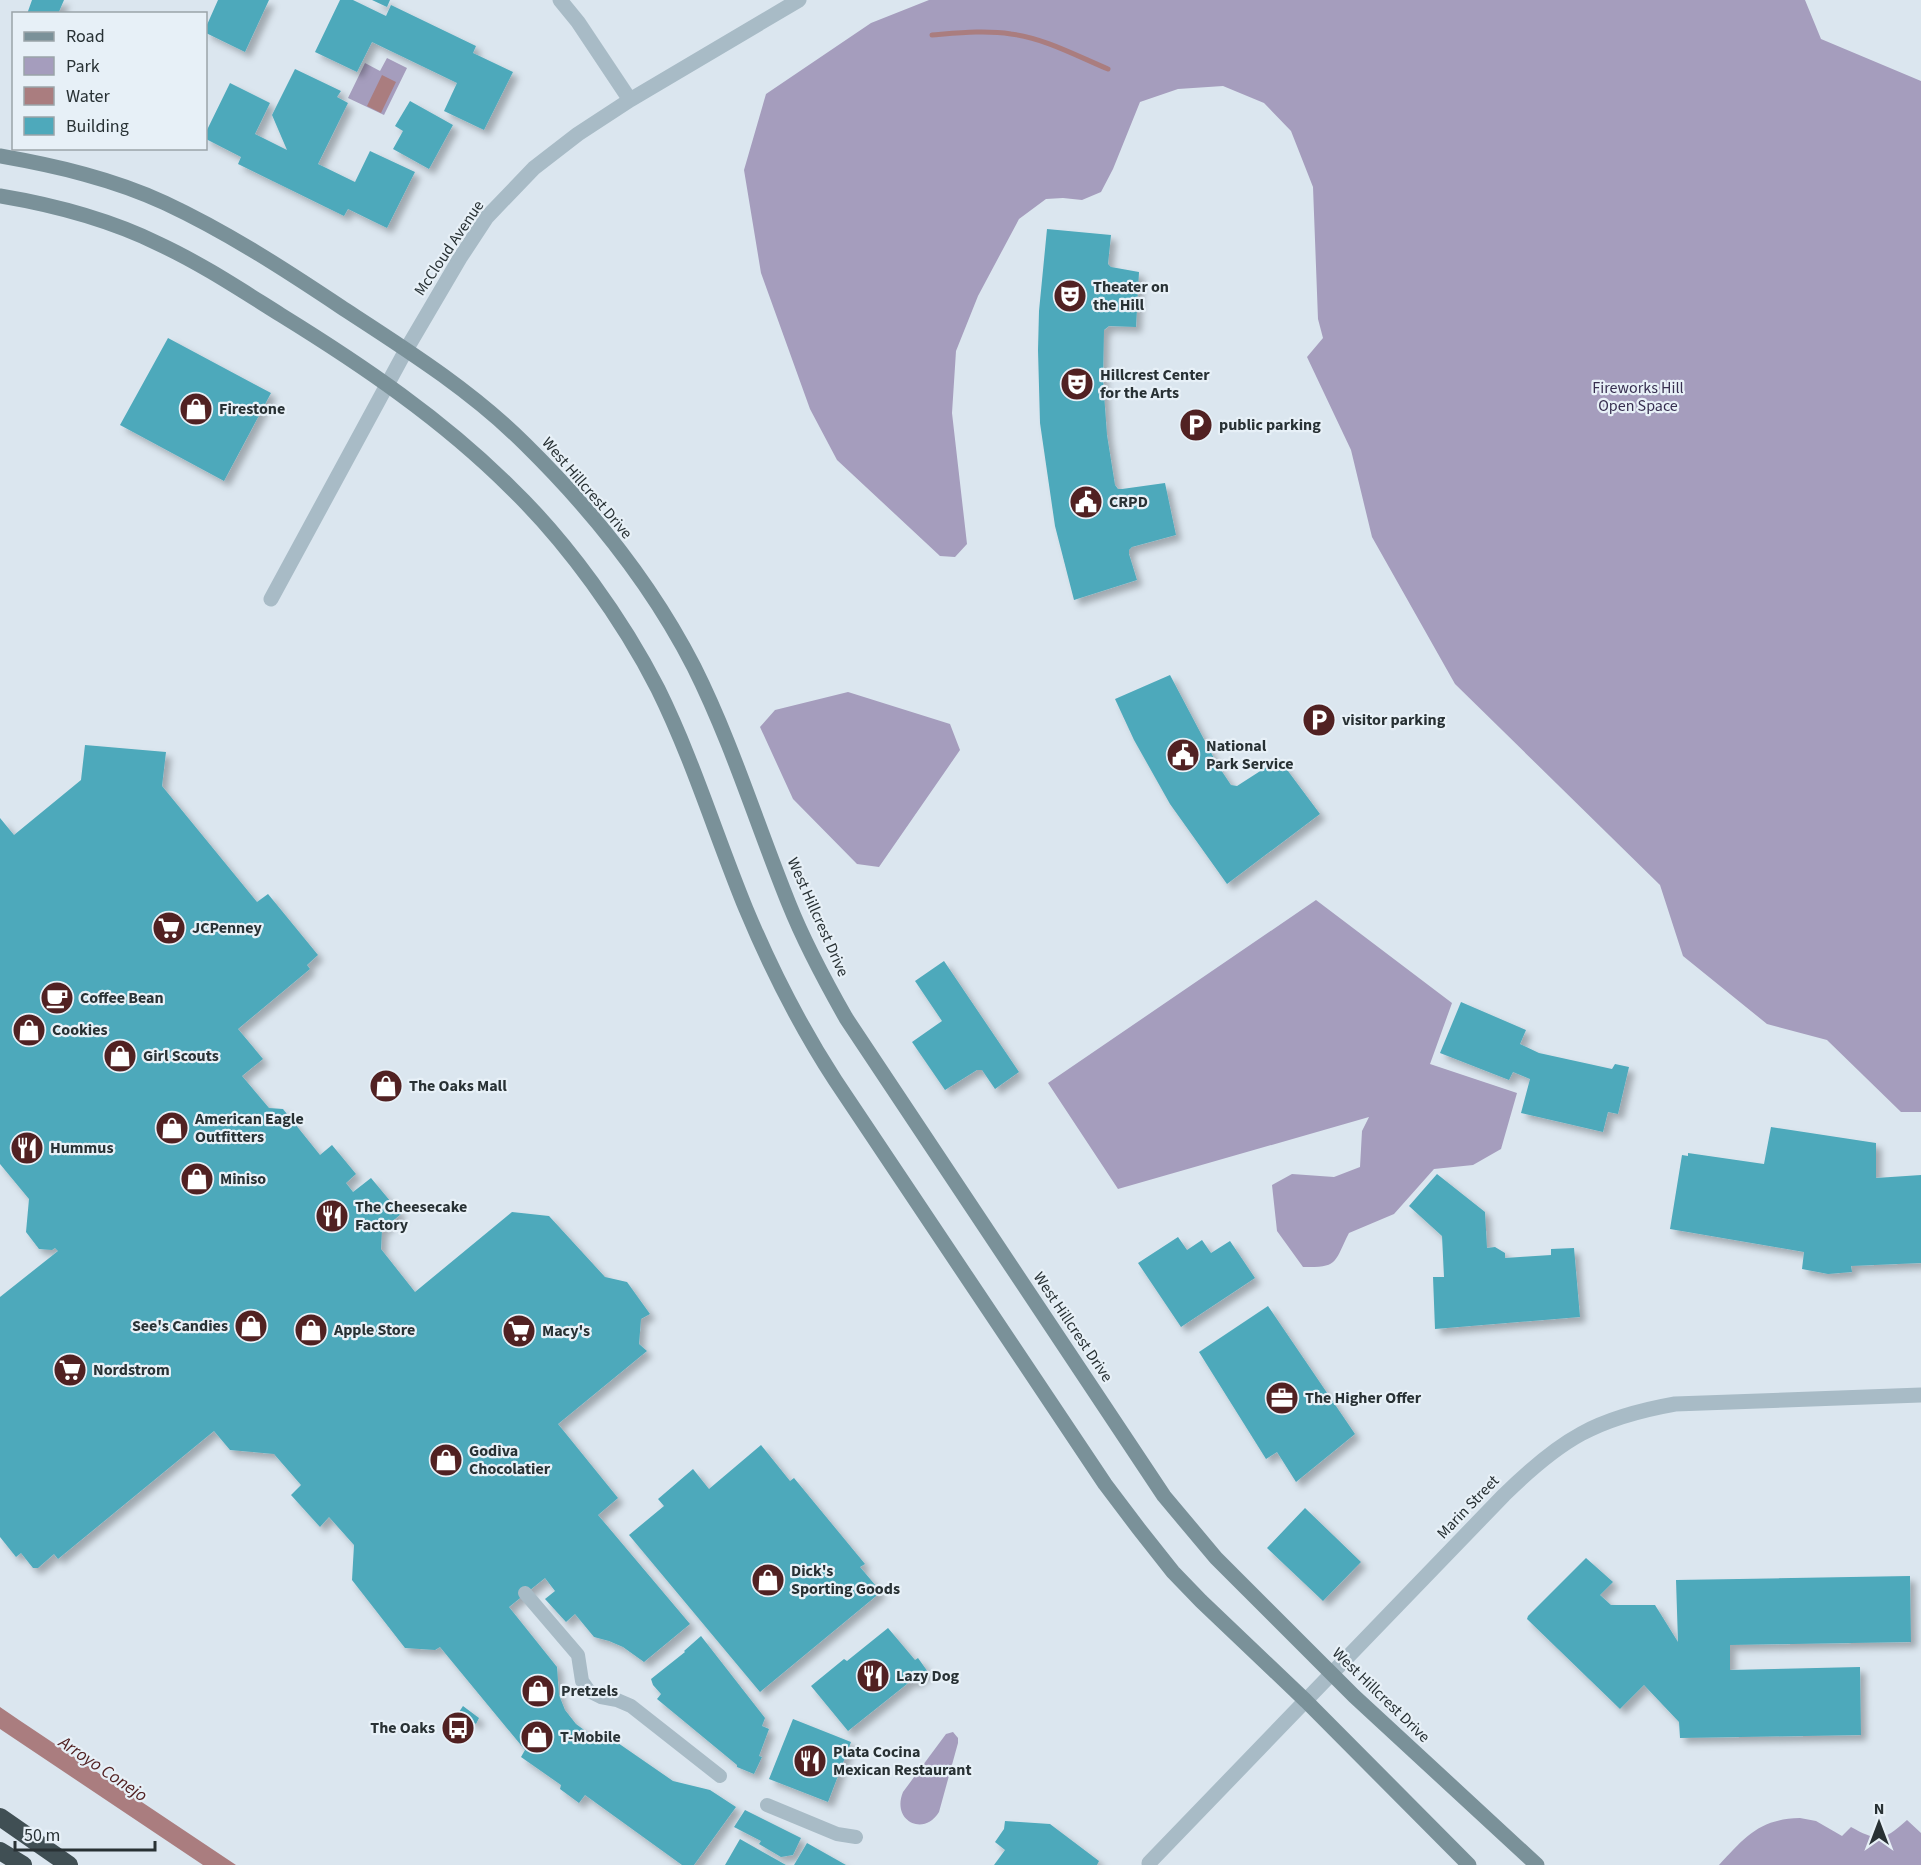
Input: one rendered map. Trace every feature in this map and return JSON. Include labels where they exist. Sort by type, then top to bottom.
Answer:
[{"type":"highway","points":[[0,1817],[69,1865]]},
{"type":"highway","points":[[0,1851],[23,1865]]},
{"type":"main road","name":"West Hillcrest Drive","points":[[0,156],[46,164],[104,180],[163,202],[211,226],[273,262],[406,350],[487,411],[525,444],[597,522],[636,573],[693,666],[718,721],[790,907],[816,965],[846,1018],[1152,1479],[1216,1558],[1333,1674],[1489,1823],[1537,1865]]},
{"type":"main road","points":[[0,196],[95,218],[158,243],[209,270],[306,330],[387,385],[461,441],[513,489],[569,553],[637,650],[682,745],[767,957],[797,1020],[1105,1484],[1173,1572],[1306,1701],[1469,1865]]},
{"type":"street","points":[[560,0],[585,32],[630,100]]},
{"type":"street","name":"McCloud Avenue","points":[[271,599],[406,350],[487,217],[534,168],[578,134],[630,100],[799,0]]},
{"type":"street","name":"Marin Street","points":[[1149,1863],[1531,1469],[1577,1435],[1594,1426],[1637,1411],[1675,1404],[1921,1395]]},
{"type":"street","points":[[525,1593],[578,1655],[582,1681],[589,1691],[631,1706],[720,1776]]},
{"type":"street","points":[[768,1805],[837,1834],[856,1837]]},
{"type":"green space","name":"Fireworks Hill Open Space","points":[[929,0],[1805,0],[1821,39],[1921,81],[1921,1112],[1901,1112],[1827,1040],[1767,1024],[1683,956],[1660,885],[1455,684],[1372,537],[1351,450],[1307,357],[1323,338],[1318,319],[1313,187],[1291,131],[1264,103],[1223,86],[1178,89],[1140,102],[1113,169],[1101,192],[1082,200],[1046,199],[1019,219],[978,296],[956,351],[952,413],[967,544],[955,557],[940,556],[837,460],[810,409],[761,273],[744,170],[766,94],[871,23]]},
{"type":"green space","points":[[387,58],[407,68],[384,115],[348,98],[365,63],[380,71]]},
{"type":"green space","points":[[848,692],[950,724],[960,750],[879,867],[857,864],[793,799],[760,727],[775,710]]},
{"type":"green space","points":[[1316,900],[1452,1003],[1430,1064],[1517,1093],[1501,1149],[1473,1165],[1434,1169],[1394,1214],[1349,1233],[1334,1261],[1323,1266],[1303,1267],[1277,1231],[1272,1185],[1292,1174],[1334,1177],[1360,1167],[1362,1131],[1369,1117],[1118,1189],[1048,1083]]},
{"type":"green space","points":[[953,1732],[958,1738],[958,1743],[939,1812],[933,1820],[925,1824],[911,1822],[901,1811],[900,1802],[903,1792],[946,1734]]},
{"type":"green space","points":[[1800,1818],[1816,1821],[1842,1836],[1851,1827],[1875,1837],[1892,1832],[1907,1820],[1921,1833],[1921,1865],[1719,1865],[1754,1831],[1774,1822]]},
{"type":"water","points":[[382,75],[396,82],[381,113],[367,106]]},
{"type":"water","points":[[0,1707],[236,1865],[203,1865],[0,1729]]},
{"type":"building","points":[[32,0],[64,0],[59,12],[28,12]]},
{"type":"building","points":[[218,0],[269,0],[245,52],[207,33],[207,25]]},
{"type":"building","points":[[340,0],[353,0],[386,16],[391,5],[476,46],[473,53],[513,72],[484,130],[444,111],[457,83],[372,42],[357,72],[315,52]]},
{"type":"building","points":[[372,0],[390,0],[387,7]]},
{"type":"building","points":[[295,69],[341,91],[337,97],[348,103],[318,164],[355,182],[370,151],[415,172],[387,228],[348,209],[344,216],[238,164],[241,157],[207,140],[207,130],[230,83],[270,103],[255,134],[287,150],[272,115]]},
{"type":"building","points":[[410,101],[453,125],[429,169],[393,149],[403,131],[395,126]]},
{"type":"building","points":[[1047,229],[1111,235],[1108,264],[1111,267],[1139,272],[1136,327],[1109,326],[1104,330],[1103,380],[1107,435],[1115,485],[1118,489],[1122,489],[1165,483],[1176,535],[1132,547],[1129,550],[1137,580],[1074,600],[1055,526],[1040,423],[1039,311]]},
{"type":"building","name":"Firestone","points":[[168,338],[271,393],[224,481],[120,425]]},
{"type":"building","points":[[1170,675],[1217,764],[1231,785],[1237,786],[1279,759],[1320,814],[1227,884],[1170,804],[1134,740],[1115,699]]},
{"type":"building","points":[[85,745],[166,752],[162,786],[257,902],[268,894],[318,955],[307,965],[310,969],[238,1029],[263,1059],[242,1076],[269,1108],[283,1109],[320,1155],[332,1145],[356,1174],[346,1183],[353,1192],[371,1178],[401,1214],[382,1230],[381,1249],[415,1292],[512,1212],[549,1216],[605,1277],[627,1282],[650,1314],[641,1319],[639,1344],[647,1351],[558,1424],[618,1498],[598,1515],[690,1624],[644,1662],[623,1647],[594,1637],[575,1614],[566,1622],[545,1599],[555,1591],[545,1578],[509,1607],[557,1667],[559,1695],[565,1710],[576,1724],[591,1735],[618,1743],[673,1781],[710,1790],[736,1807],[694,1865],[682,1865],[585,1795],[579,1803],[560,1789],[561,1785],[521,1757],[525,1750],[440,1647],[435,1650],[405,1648],[352,1580],[354,1545],[329,1517],[320,1527],[291,1495],[301,1485],[274,1454],[230,1450],[214,1431],[58,1559],[54,1554],[38,1568],[33,1568],[21,1553],[16,1557],[0,1537],[0,1297],[58,1251],[55,1248],[52,1250],[39,1249],[26,1232],[29,1199],[0,1164],[0,818],[14,835],[81,780]]},
{"type":"building","points":[[944,961],[1019,1072],[995,1089],[982,1070],[977,1070],[945,1090],[912,1042],[942,1021],[915,981]]},
{"type":"building","points":[[1461,1002],[1526,1030],[1520,1044],[1539,1053],[1612,1069],[1615,1064],[1629,1067],[1618,1114],[1608,1112],[1603,1132],[1521,1113],[1530,1079],[1513,1072],[1509,1080],[1440,1053]]},
{"type":"building","points":[[1771,1127],[1876,1143],[1876,1178],[1921,1175],[1921,1263],[1851,1266],[1852,1272],[1828,1274],[1802,1269],[1804,1252],[1670,1229],[1682,1155],[1688,1156],[1688,1153],[1764,1164]]},
{"type":"building","points":[[1437,1174],[1485,1212],[1487,1248],[1495,1247],[1505,1253],[1505,1258],[1551,1255],[1551,1249],[1574,1248],[1580,1317],[1435,1329],[1433,1277],[1444,1277],[1442,1236],[1409,1206]]},
{"type":"building","points":[[1178,1237],[1187,1250],[1202,1240],[1211,1253],[1230,1241],[1255,1278],[1181,1327],[1138,1263]]},
{"type":"building","points":[[1268,1306],[1355,1434],[1296,1482],[1277,1452],[1266,1459],[1199,1352]]},
{"type":"building","name":"Dick's Sporting Goods","points":[[761,1445],[790,1481],[794,1478],[865,1564],[860,1567],[881,1592],[760,1692],[629,1535],[664,1506],[658,1499],[693,1469],[709,1489]]},
{"type":"building","points":[[1305,1508],[1361,1562],[1323,1601],[1267,1548]]},
{"type":"building","points":[[1586,1558],[1613,1582],[1600,1595],[1611,1605],[1655,1605],[1678,1642],[1676,1580],[1910,1576],[1911,1642],[1730,1645],[1730,1670],[1860,1667],[1861,1735],[1680,1738],[1679,1722],[1644,1685],[1620,1709],[1527,1619]]},
{"type":"building","name":"Lazy Dog","points":[[888,1628],[915,1660],[918,1658],[928,1672],[915,1683],[912,1680],[848,1731],[811,1686]]},
{"type":"building","points":[[701,1636],[765,1718],[762,1726],[769,1729],[759,1756],[762,1757],[754,1774],[737,1767],[657,1699],[661,1694],[651,1679]]},
{"type":"building","points":[[463,1706],[479,1718],[476,1724],[459,1712]]},
{"type":"building","name":"Plata Cocina Mexican Restaurant","points":[[793,1719],[851,1742],[828,1802],[769,1779]]},
{"type":"building","points":[[745,1810],[801,1838],[793,1855],[781,1857],[759,1844],[761,1841],[734,1827]]},
{"type":"building","points":[[1005,1821],[1050,1824],[1099,1861],[1097,1865],[994,1865],[1005,1850],[995,1842],[1004,1829]]},
{"type":"building","points":[[740,1839],[786,1865],[725,1865]]},
{"type":"building","points":[[807,1843],[846,1865],[794,1865]]},
{"type":"waterway","points":[[932,35],[981,32],[1023,36],[1060,48],[1108,69]]},
{"type":"place","name":"Theater on the Hill","points":[[1070,296]]},
{"type":"place","name":"Hillcrest Center for the Arts","points":[[1077,384]]},
{"type":"place","name":"Firestone","points":[[196,409]]},
{"type":"place","name":"public parking","points":[[1196,425]]},
{"type":"place","name":"CRPD","points":[[1086,502]]},
{"type":"place","name":"visitor parking","points":[[1319,720]]},
{"type":"place","name":"National Park Service","points":[[1183,755]]},
{"type":"place","name":"JCPenney","points":[[169,928]]},
{"type":"place","name":"Coffee Bean","points":[[57,998]]},
{"type":"place","name":"Cookies","points":[[29,1030]]},
{"type":"place","name":"Girl Scouts","points":[[120,1056]]},
{"type":"place","name":"The Oaks Mall","points":[[386,1086]]},
{"type":"place","name":"American Eagle Outfitters","points":[[172,1128]]},
{"type":"place","name":"Hummus","points":[[27,1148]]},
{"type":"place","name":"Miniso","points":[[197,1179]]},
{"type":"place","name":"The Cheesecake Factory","points":[[332,1216]]},
{"type":"place","name":"See's Candies","points":[[251,1326]]},
{"type":"place","name":"Apple Store","points":[[311,1330]]},
{"type":"place","name":"Macy's","points":[[519,1331]]},
{"type":"place","name":"Nordstrom","points":[[70,1370]]},
{"type":"place","name":"The Higher Offer","points":[[1282,1398]]},
{"type":"place","name":"Godiva Chocolatier","points":[[446,1460]]},
{"type":"place","name":"Dick's Sporting Goods","points":[[768,1580]]},
{"type":"place","name":"Lazy Dog","points":[[873,1676]]},
{"type":"place","name":"Pretzels","points":[[538,1691]]},
{"type":"place","name":"The Oaks","points":[[458,1728]]},
{"type":"place","name":"T-Mobile","points":[[537,1737]]},
{"type":"place","name":"Plata Cocina Mexican Restaurant","points":[[810,1761]]},
{"type":"water label","name":"Arroyo Conejo","points":[[103,1769]]}]
